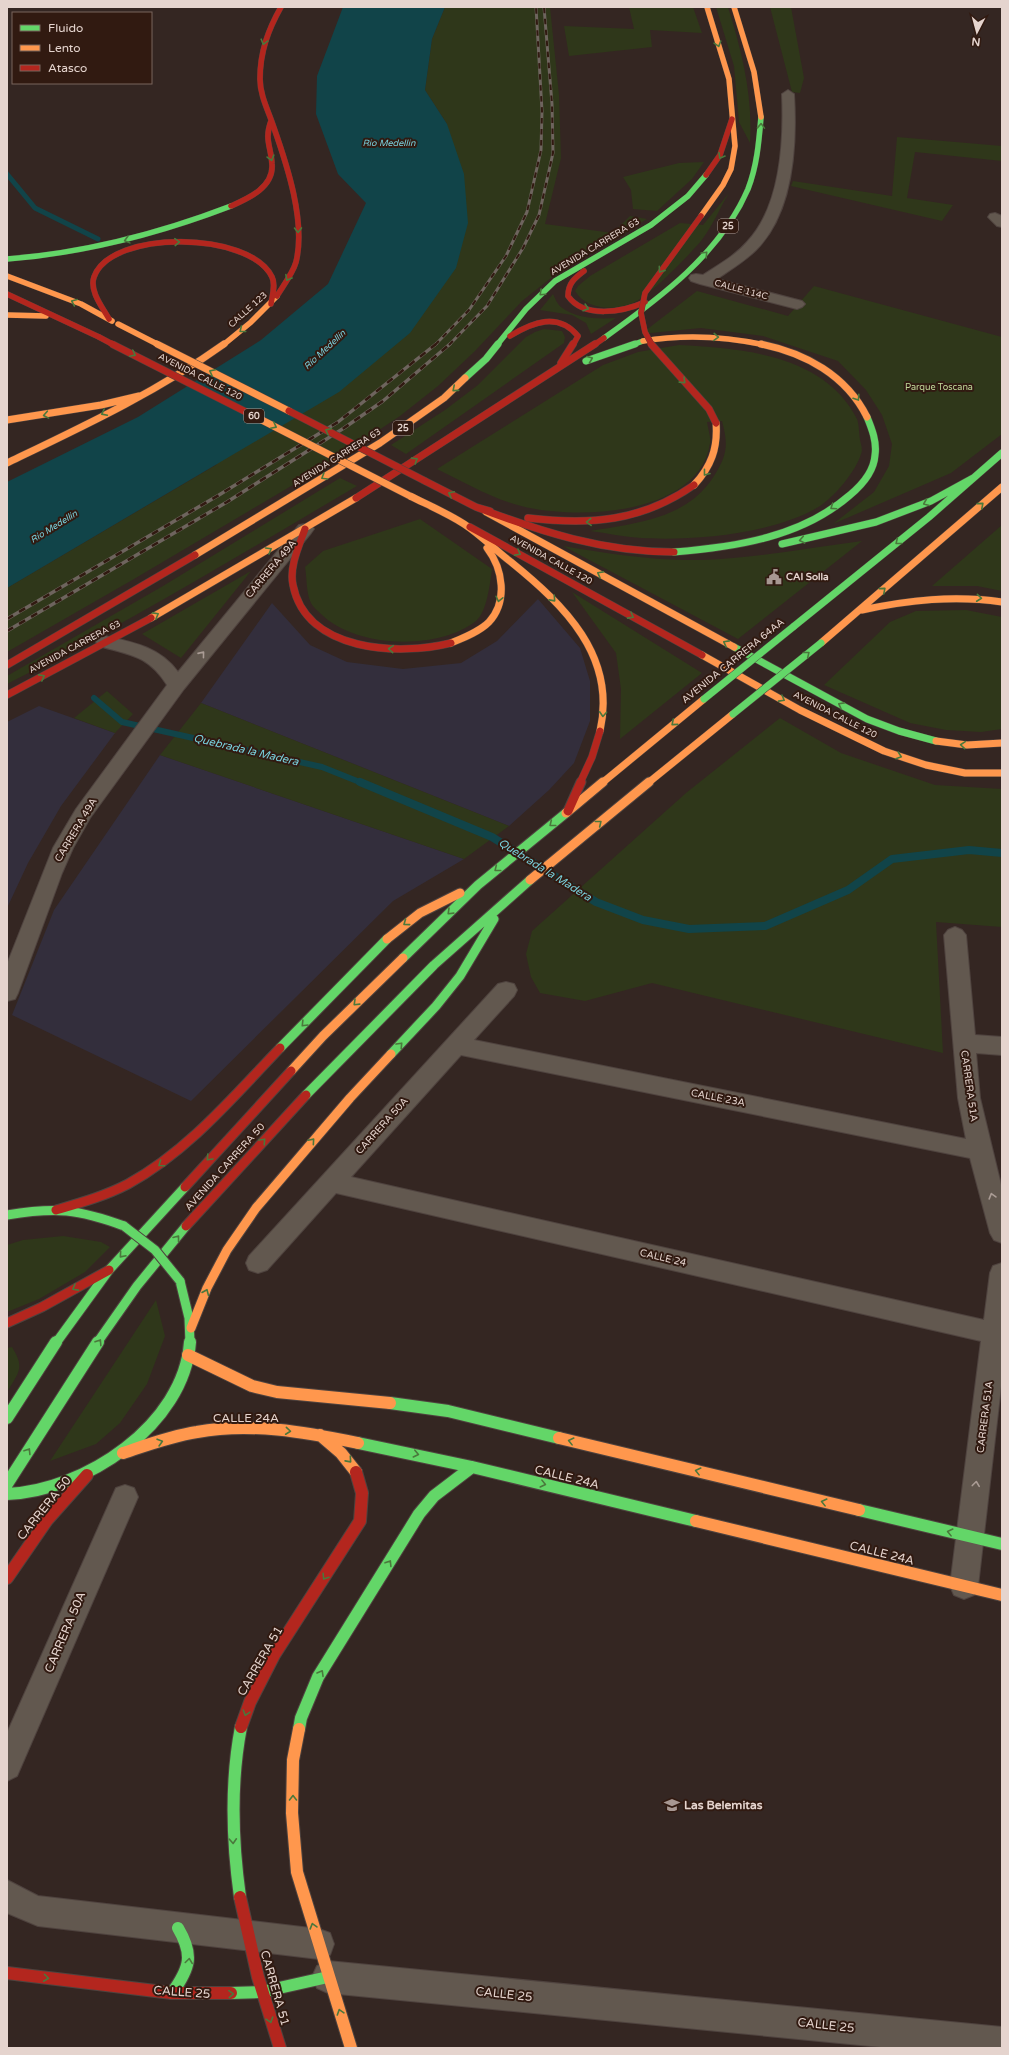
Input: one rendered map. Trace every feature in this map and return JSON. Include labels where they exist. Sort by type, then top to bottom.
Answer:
[{"type":"main road","name":"CALLE 123","points":[[7,463],[139,396],[183,370],[230,339],[271,304],[290,277],[296,264],[298,233],[297,211],[261,90],[259,63],[268,28],[281,7]]},
{"type":"main road","name":"AVENIDA CARRERA 63","points":[[707,7],[729,79],[735,146],[731,169],[723,185],[645,293],[642,306],[642,318],[650,343],[709,409],[716,423]]},
{"type":"main road","name":"AVENIDA CARRERA 63","points":[[7,695],[105,642],[305,529],[554,374],[627,323],[666,293],[685,275],[725,230],[741,204],[752,181],[758,154],[762,111],[760,95],[734,7]]},
{"type":"main road","name":"AVENIDA CARRERA 63","points":[[7,665],[248,524],[380,443],[444,398],[465,381],[501,341],[526,309],[555,281],[627,240],[666,215],[688,196],[716,164],[724,150],[732,118]]},
{"type":"main road","points":[[7,259],[61,254],[112,244],[165,230],[247,199],[264,188],[273,173],[273,165],[266,135],[271,121]]},
{"type":"main road","points":[[627,240],[573,278],[566,290],[567,298],[586,309],[600,312],[618,311],[666,293]]},
{"type":"main road","points":[[109,319],[96,293],[94,275],[110,258],[141,247],[162,243],[206,242],[228,249],[252,260],[271,275],[273,283],[271,304]]},
{"type":"main road","name":"60","points":[[7,276],[81,304],[109,319]]},
{"type":"main road","name":"60","points":[[7,294],[62,318]]},
{"type":"main road","points":[[7,315],[25,314],[62,318]]},
{"type":"main road","name":"AVENIDA CALLE 120","points":[[62,318],[459,521],[855,738],[928,766],[959,772],[993,774],[1002,773]]},
{"type":"main road","name":"AVENIDA CALLE 120","points":[[109,319],[476,507],[867,719],[926,739],[966,746],[1002,743]]},
{"type":"main road","points":[[501,341],[526,326],[540,322],[567,324],[576,330],[578,336],[554,374]]},
{"type":"main road","points":[[554,374],[624,346],[644,340],[689,336],[723,338],[769,347],[812,361],[828,369],[845,383],[857,396],[873,430],[875,447],[873,462],[864,479],[852,492],[822,515],[796,529],[760,542],[683,553]]},
{"type":"main road","points":[[7,420],[101,405],[139,396]]},
{"type":"main road","name":"AVENIDA CALLE 120","points":[[476,507],[516,516],[565,522],[593,522],[643,514],[679,496],[697,483],[707,472],[717,450],[718,435],[716,423]]},
{"type":"main road","name":"AVENIDA CARRERA 64AA","points":[[478,885],[929,516],[1002,453]]},
{"type":"main road","points":[[476,507],[535,531],[581,543],[617,549],[683,553],[751,549],[808,539],[872,524],[931,501],[973,478]]},
{"type":"main road","points":[[191,1328],[207,1288],[228,1250],[256,1208],[350,1098],[448,992],[468,963],[503,902],[821,643],[1002,487]]},
{"type":"main road","points":[[305,529],[294,567],[293,587],[299,605],[311,622],[333,635],[364,647],[402,650],[438,647],[466,636],[490,622],[500,601],[502,579],[496,558],[459,521]]},
{"type":"main road","points":[[459,521],[539,584],[570,618],[594,652],[603,678],[602,723],[596,746],[568,811]]},
{"type":"main road","points":[[857,612],[917,598],[952,596],[981,598],[1002,602]]},
{"type":"main road","points":[[56,1210],[87,1202],[113,1192],[144,1176],[167,1159],[192,1138],[392,934],[420,913],[478,885]]},
{"type":"main road","name":"AVENIDA CARRERA 50","points":[[7,1418],[66,1328],[109,1270],[323,1036],[478,885]]},
{"type":"main road","name":"AVENIDA CARRERA 50","points":[[7,1484],[104,1334],[181,1232],[312,1087],[434,965],[503,902]]},
{"type":"main road","points":[[7,1215],[26,1211],[56,1210],[91,1214],[124,1226],[150,1243],[169,1263],[180,1281],[188,1303],[191,1328],[188,1355],[180,1381],[167,1405],[150,1427],[123,1453],[88,1474],[41,1490],[7,1494]]},
{"type":"main road","points":[[7,1323],[109,1270]]},
{"type":"main road","points":[[188,1355],[252,1386],[277,1392],[413,1405],[448,1411],[1002,1544]]},
{"type":"main road","name":"CALLE 24A","points":[[123,1453],[178,1436],[209,1430],[257,1428],[319,1435],[472,1467],[1002,1595]]},
{"type":"main road","name":"CARRERA 51","points":[[280,2048],[261,1992],[248,1936],[234,1862],[232,1822],[233,1777],[239,1736],[249,1704],[268,1665],[347,1544],[360,1521],[363,1505],[360,1483],[353,1464],[319,1435]]},
{"type":"main road","points":[[351,2048],[297,1872],[292,1813],[293,1760],[301,1718],[318,1677],[419,1514],[434,1496],[472,1467]]},
{"type":"main road","name":"CARRERA 50","points":[[7,1578],[47,1520],[88,1474]]},
{"type":"main road","points":[[172,1993],[185,1978],[190,1960],[188,1942],[178,1928]]},
{"type":"main road","name":"CALLE 25","points":[[7,1973],[172,1993],[223,1994],[261,1992],[328,1977]]},
{"type":"street","points":[[705,280],[753,245],[772,213],[784,180],[789,155],[791,130],[788,94]]},
{"type":"street","name":"CALLE 114C","points":[[685,275],[797,304]]},
{"type":"street","name":"CARRERA 49A","points":[[7,993],[62,848],[83,814],[177,684],[305,529]]},
{"type":"street","points":[[105,642],[130,647],[148,653],[167,668],[177,684]]},
{"type":"street","name":"CARRERA 51A","points":[[955,935],[963,1043],[969,1098],[980,1152],[1002,1233]]},
{"type":"street","name":"CARRERA 50A","points":[[258,1263],[506,990]]},
{"type":"street","points":[[963,1043],[1002,1046]]},
{"type":"street","name":"CALLE 23A","points":[[455,1045],[980,1152]]},
{"type":"street","name":"CALLE 24","points":[[331,1182],[995,1333]]},
{"type":"street","name":"CARRERA 51A","points":[[964,1586],[1002,1272]]},
{"type":"street","name":"CARRERA 50A","points":[[7,1766],[125,1498]]},
{"type":"street","points":[[7,1894],[16,1902],[38,1911],[318,1944]]},
{"type":"street","name":"CALLE 25","points":[[328,1977],[1002,2043]]},
{"type":"shaded area","points":[[538,599],[580,648],[590,681],[590,721],[574,763],[549,790],[509,826],[201,703],[272,603],[310,645],[347,662],[403,669],[461,663],[497,641]]},
{"type":"shaded area","points":[[39,706],[115,733],[61,806],[28,863],[7,908],[7,722]]},
{"type":"shaded area","points":[[160,755],[464,859],[393,901],[191,1101],[12,1015],[54,910]]},
{"type":"green space","points":[[445,7],[550,7],[559,95],[561,158],[545,224],[613,233],[630,216],[647,219],[561,270],[522,301],[475,351],[438,386],[400,416],[325,466],[7,652],[7,588],[216,465],[447,124],[425,90],[432,39]]},
{"type":"green space","points":[[629,7],[693,7],[702,33],[650,30],[652,47],[569,56],[564,26],[634,29]]},
{"type":"green space","points":[[716,7],[728,7],[742,57],[750,108],[750,143],[739,122],[734,66]]},
{"type":"green space","points":[[770,7],[791,7],[804,78],[800,93],[792,92]]},
{"type":"green space","points":[[897,137],[1002,146],[1002,161],[915,152],[907,198],[953,205],[942,221],[791,186],[793,181],[892,196]]},
{"type":"green space","points":[[704,162],[692,179],[657,211],[633,209],[631,190],[623,177],[679,163]]},
{"type":"green space","points":[[729,193],[701,241],[668,275],[641,299],[625,306],[609,308],[586,302],[575,291],[578,286],[590,276],[680,223],[703,225]]},
{"type":"green space","name":"Parque Toscana","points":[[814,286],[1002,337],[1002,434],[951,473],[833,524],[874,492],[889,466],[892,444],[882,415],[866,390],[838,361],[763,336],[701,328],[641,334],[697,291],[788,316]]},
{"type":"green space","points":[[553,294],[560,306],[574,314],[595,318],[616,318],[591,334],[586,323],[572,315],[540,310]]},
{"type":"green space","points":[[544,329],[562,331],[565,337],[564,343],[406,454],[391,445],[445,410],[478,385],[526,337]]},
{"type":"green space","points":[[679,345],[729,349],[780,359],[803,368],[825,381],[843,398],[857,419],[862,447],[862,452],[855,468],[838,490],[826,502],[802,516],[757,529],[733,534],[709,537],[662,539],[590,531],[660,517],[690,502],[703,490],[714,476],[722,461],[726,449],[726,443],[722,421],[707,422],[710,443],[701,468],[682,487],[657,500],[628,508],[597,512],[566,512],[537,509],[514,504],[494,497],[437,469],[603,365],[638,352]]},
{"type":"green space","points":[[340,478],[357,486],[140,613],[7,684],[7,676],[163,586]]},
{"type":"green space","points":[[420,519],[492,569],[489,589],[483,611],[476,621],[460,631],[441,637],[419,641],[397,642],[354,634],[336,625],[313,606],[308,595],[305,567],[323,551]]},
{"type":"green space","points":[[1002,525],[1002,591],[977,586],[932,586]]},
{"type":"green space","points":[[862,541],[738,639],[563,546],[632,556],[702,560],[762,555]]},
{"type":"green space","points":[[251,571],[181,658],[142,634]]},
{"type":"green space","points":[[572,592],[702,673],[620,739],[621,689],[616,653]]},
{"type":"green space","points":[[966,610],[1002,617],[1002,729],[981,732],[946,730],[910,723],[824,685],[890,622],[916,611]]},
{"type":"green space","points":[[107,691],[133,714],[115,733],[74,718]]},
{"type":"green space","points":[[201,703],[509,826],[464,859],[160,755]]},
{"type":"green space","points":[[780,718],[841,753],[935,785],[1002,789],[1002,927],[936,922],[943,1053],[652,983],[585,1001],[540,993],[531,977],[526,954],[532,931],[686,793]]},
{"type":"green space","points":[[63,1236],[101,1242],[110,1247],[85,1272],[39,1299],[7,1312],[7,1245],[23,1240]]},
{"type":"green space","points":[[156,1300],[165,1336],[147,1384],[120,1423],[96,1444],[50,1461]]},
{"type":"green space","points":[[12,1347],[18,1360],[19,1370],[7,1392],[7,1348]]},
{"type":"water","name":"Rio Medellin","points":[[343,7],[445,7],[432,39],[425,90],[447,124],[464,174],[468,223],[456,268],[410,333],[339,392],[7,588],[7,482],[138,417],[261,340],[328,284],[366,203],[338,174],[316,114],[317,76]]},
{"type":"waterway","points":[[7,174],[35,208],[98,239]]},
{"type":"waterway","name":"Quebrada la Madera","points":[[94,698],[122,722],[322,767],[362,783]]},
{"type":"waterway","name":"Quebrada la Madera","points":[[360,782],[492,837],[596,902],[643,920],[689,929],[765,926],[848,890],[892,859],[969,850],[1002,853]]},
{"type":"railway","points":[[436,344],[469,310],[506,256],[527,212],[541,150],[542,111],[536,7]]},
{"type":"railway","points":[[450,344],[487,306],[523,248],[539,215],[553,153],[552,104],[544,7]]},
{"type":"railway","points":[[7,619],[219,495],[338,422],[436,344]]},
{"type":"railway","points":[[7,631],[227,502],[344,428],[383,401],[450,344]]},
{"type":"traffic: fast","points":[[604,338],[662,295],[688,272],[712,246],[732,219],[748,188],[758,154],[761,117]]},
{"type":"traffic: fast","points":[[465,378],[486,359],[526,309],[555,281],[651,225],[688,196],[706,175]]},
{"type":"traffic: fast","points":[[7,259],[64,253],[121,242],[177,226],[231,206]]},
{"type":"traffic: fast","points":[[586,361],[643,341]]},
{"type":"traffic: fast","points":[[674,552],[727,546],[774,536],[808,522],[826,513],[842,502],[856,490],[867,477],[874,462],[874,439],[867,417]]},
{"type":"traffic: fast","points":[[793,627],[929,517],[1002,453]]},
{"type":"traffic: fast","points":[[782,544],[876,522],[931,501],[973,478]]},
{"type":"traffic: fast","points":[[704,699],[793,627]]},
{"type":"traffic: fast","points":[[733,714],[821,643]]},
{"type":"traffic: fast","points":[[734,647],[867,719],[899,731],[936,741]]},
{"type":"traffic: fast","points":[[403,958],[478,885],[566,813]]},
{"type":"traffic: fast","points":[[306,1095],[434,965],[530,880]]},
{"type":"traffic: fast","points":[[391,1054],[436,1006],[460,976],[494,919]]},
{"type":"traffic: fast","points":[[280,1048],[387,939]]},
{"type":"traffic: fast","points":[[7,1418],[66,1327],[109,1270],[185,1187]]},
{"type":"traffic: fast","points":[[7,1215],[39,1211],[70,1210],[95,1215],[124,1226]]},
{"type":"traffic: fast","points":[[124,1226],[155,1250],[180,1281]]},
{"type":"traffic: fast","points":[[7,1484],[114,1318],[161,1255],[186,1226]]},
{"type":"traffic: fast","points":[[7,1494],[24,1493],[48,1487],[92,1470],[129,1446],[159,1415],[172,1397],[181,1377],[190,1346],[189,1318],[180,1281]]},
{"type":"traffic: fast","points":[[390,1403],[448,1411],[559,1438]]},
{"type":"traffic: fast","points":[[358,1443],[472,1467],[696,1521]]},
{"type":"traffic: fast","points":[[299,1729],[301,1718],[318,1677],[419,1514],[434,1496],[472,1467]]},
{"type":"traffic: fast","points":[[859,1510],[1002,1544]]},
{"type":"traffic: fast","points":[[240,1897],[232,1812],[234,1769],[241,1727]]},
{"type":"traffic: fast","points":[[172,1993],[187,1969],[189,1954],[187,1946],[178,1928]]},
{"type":"traffic: fast","points":[[231,1993],[261,1992],[328,1977]]},
{"type":"traffic: slow","points":[[701,216],[723,185],[731,169],[735,146],[729,79],[707,7]]},
{"type":"traffic: slow","points":[[734,7],[754,72],[761,117]]},
{"type":"traffic: slow","points":[[7,276],[81,304],[112,321]]},
{"type":"traffic: slow","points":[[7,463],[102,417],[165,383],[224,344],[261,313],[277,296]]},
{"type":"traffic: slow","points":[[7,315],[46,316]]},
{"type":"traffic: slow","points":[[118,324],[289,411]]},
{"type":"traffic: slow","points":[[643,341],[690,335],[715,336],[740,339],[789,352],[811,362],[837,377],[852,392],[867,417]]},
{"type":"traffic: slow","points":[[195,555],[380,443],[444,398],[465,378]]},
{"type":"traffic: slow","points":[[7,420],[101,405],[139,396]]},
{"type":"traffic: slow","points":[[252,415],[410,496]]},
{"type":"traffic: slow","points":[[694,485],[710,464],[713,457],[717,432],[716,423]]},
{"type":"traffic: slow","points":[[821,643],[1002,487]]},
{"type":"traffic: slow","points":[[410,496],[450,516],[474,531],[532,579],[572,620],[592,653],[601,678],[604,701],[600,731]]},
{"type":"traffic: slow","points":[[151,618],[268,551],[356,498]]},
{"type":"traffic: slow","points":[[486,512],[734,647]]},
{"type":"traffic: slow","points":[[451,643],[471,634],[489,622],[495,614],[499,604],[502,585],[500,575],[493,556],[487,548]]},
{"type":"traffic: slow","points":[[862,610],[932,598],[984,599],[1002,602]]},
{"type":"traffic: slow","points":[[702,655],[800,710],[884,751],[926,765],[965,773],[1002,773]]},
{"type":"traffic: slow","points":[[566,813],[704,699]]},
{"type":"traffic: slow","points":[[530,880],[733,714]]},
{"type":"traffic: slow","points":[[936,741],[967,745],[1002,743]]},
{"type":"traffic: slow","points":[[387,939],[420,913],[460,893]]},
{"type":"traffic: slow","points":[[291,1071],[323,1036],[403,958]]},
{"type":"traffic: slow","points":[[191,1328],[207,1288],[227,1250],[256,1208],[350,1098],[391,1054]]},
{"type":"traffic: slow","points":[[188,1355],[252,1386],[277,1392],[390,1403]]},
{"type":"traffic: slow","points":[[123,1453],[166,1439],[198,1431],[228,1428],[284,1430],[358,1443]]},
{"type":"traffic: slow","points":[[320,1435],[341,1453],[356,1472]]},
{"type":"traffic: slow","points":[[559,1438],[859,1510]]},
{"type":"traffic: slow","points":[[696,1521],[1002,1595]]},
{"type":"traffic: slow","points":[[299,1729],[293,1760],[292,1813],[297,1872],[351,2048]]},
{"type":"traffic: jam","points":[[277,296],[296,263],[299,243],[295,199],[283,153],[261,90],[260,78],[263,47],[270,27],[281,7]]},
{"type":"traffic: jam","points":[[706,175],[720,155],[726,142],[732,119]]},
{"type":"traffic: jam","points":[[231,206],[259,190],[270,178],[272,163],[267,133],[271,121]]},
{"type":"traffic: jam","points":[[701,216],[645,293],[641,313],[645,332],[650,343],[709,409],[716,423]]},
{"type":"traffic: jam","points":[[109,319],[95,293],[93,282],[94,277],[101,266],[112,257],[127,251],[144,246],[178,241],[206,242],[223,246],[233,249],[261,264],[273,280],[271,304]]},
{"type":"traffic: jam","points":[[584,271],[572,281],[568,289],[568,296],[578,305],[594,310],[615,311],[627,309],[645,302]]},
{"type":"traffic: jam","points":[[7,294],[99,337]]},
{"type":"traffic: jam","points":[[510,336],[536,323],[546,321],[564,323],[572,328],[578,336],[561,363]]},
{"type":"traffic: jam","points":[[99,337],[252,415]]},
{"type":"traffic: jam","points":[[356,498],[498,408],[604,338]]},
{"type":"traffic: jam","points":[[289,411],[425,481]]},
{"type":"traffic: jam","points":[[425,481],[476,507],[490,511]]},
{"type":"traffic: jam","points":[[528,518],[571,522],[615,519],[656,507],[676,498],[694,485]]},
{"type":"traffic: jam","points":[[476,507],[548,533],[598,546],[648,552],[674,552]]},
{"type":"traffic: jam","points":[[470,527],[702,655]]},
{"type":"traffic: jam","points":[[305,529],[294,564],[292,579],[301,607],[315,624],[335,636],[358,644],[382,649],[407,650],[431,648],[451,643]]},
{"type":"traffic: jam","points":[[7,665],[195,555]]},
{"type":"traffic: jam","points":[[7,695],[151,618]]},
{"type":"traffic: jam","points":[[568,811],[592,757],[600,731]]},
{"type":"traffic: jam","points":[[56,1210],[75,1205],[119,1188],[149,1171],[170,1156],[209,1122],[280,1048]]},
{"type":"traffic: jam","points":[[185,1187],[291,1071]]},
{"type":"traffic: jam","points":[[186,1226],[306,1095]]},
{"type":"traffic: jam","points":[[7,1323],[42,1307],[109,1270]]},
{"type":"traffic: jam","points":[[241,1727],[250,1702],[274,1655],[360,1521],[362,1493],[356,1472]]},
{"type":"traffic: jam","points":[[7,1578],[47,1520],[87,1475]]},
{"type":"traffic: jam","points":[[240,1897],[258,1977],[280,2048]]},
{"type":"traffic: jam","points":[[7,1973],[172,1993],[231,1993]]},
{"type":"place","name":"CAI Solla","points":[[774,577]]},
{"type":"place","name":"Las Belemitas","points":[[672,1805]]},
{"type":"water label","name":"Río Medellín","points":[[325,350]]},
{"type":"water label","name":"Río Medellín","points":[[54,527]]}]
